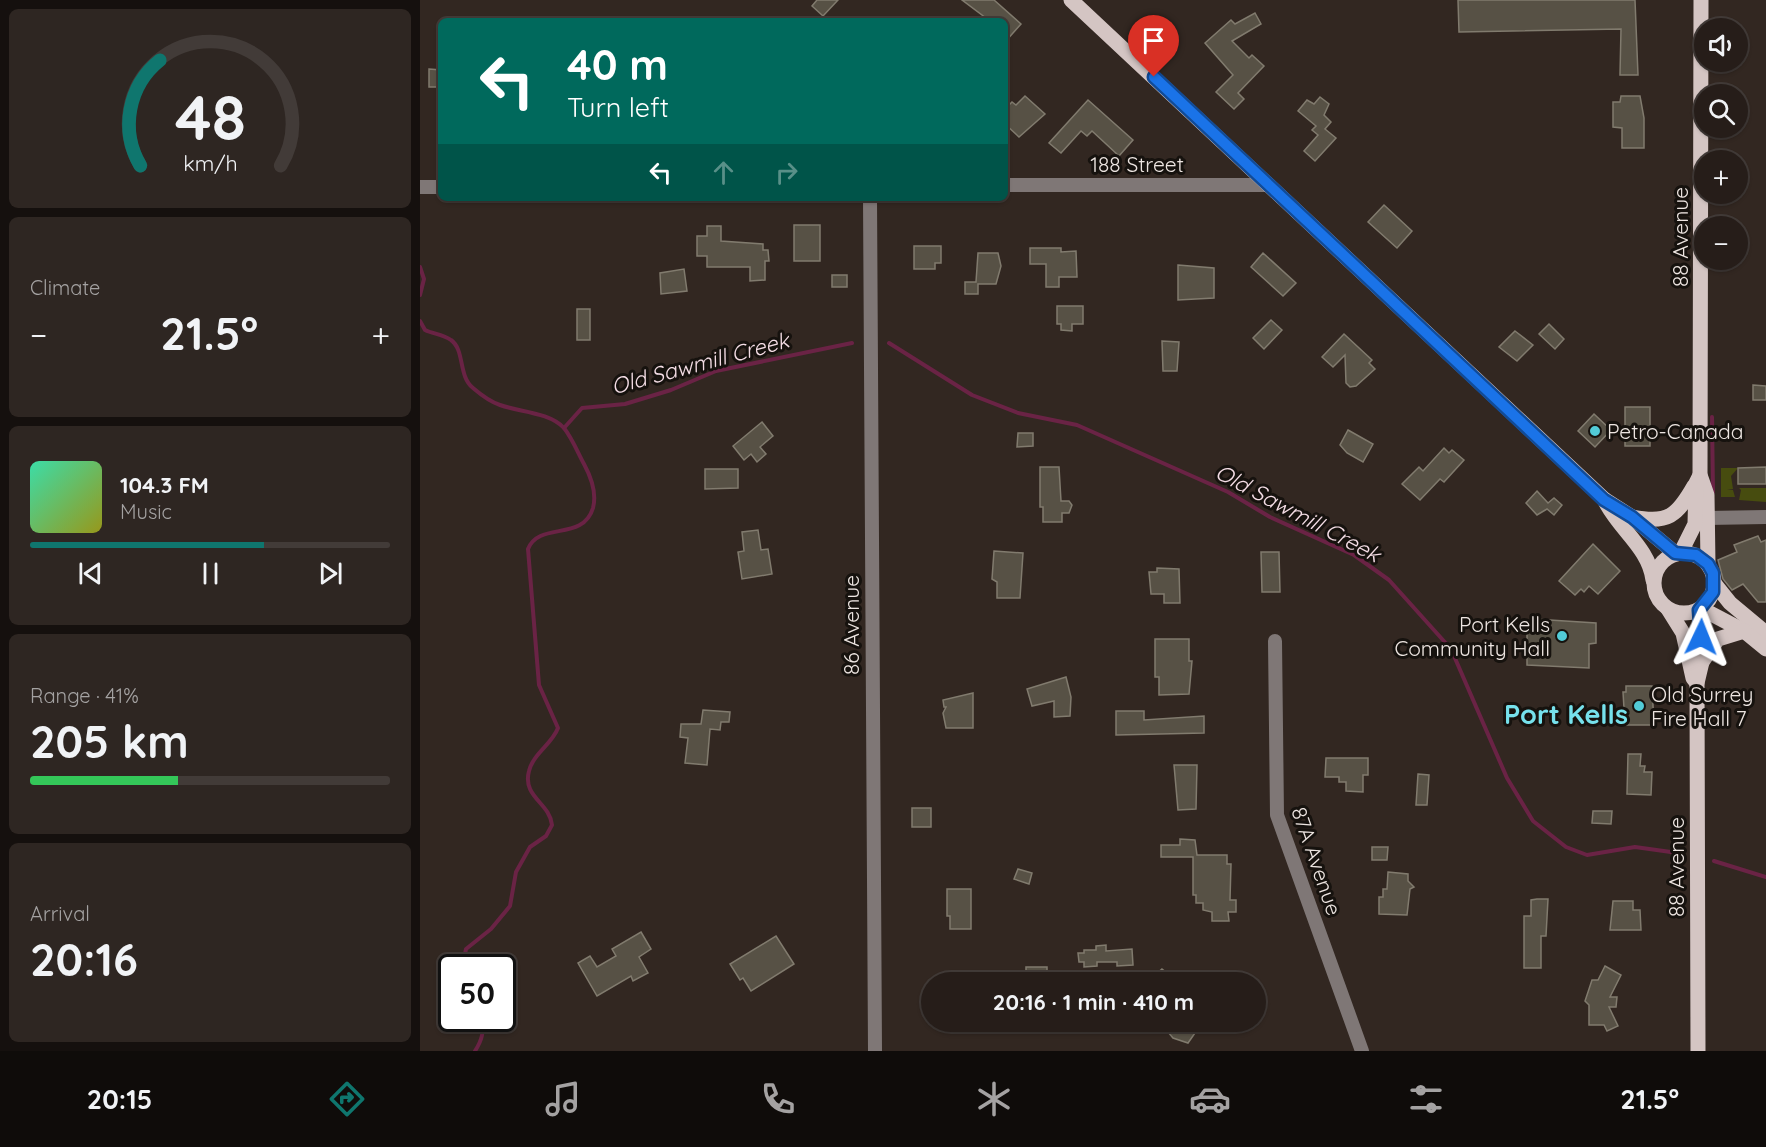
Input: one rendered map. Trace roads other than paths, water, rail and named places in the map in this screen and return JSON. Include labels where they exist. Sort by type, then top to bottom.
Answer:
[{"type":"main road","points":[[1071,0],[1604,500],[1632,517],[1678,553],[1696,555],[1708,564],[1714,583],[1730,603],[1766,633]]},
{"type":"main road","name":"88 Avenue","points":[[1678,553],[1695,524],[1698,479],[1701,0]]},
{"type":"main road","points":[[1632,517],[1652,521],[1666,519],[1683,506],[1698,479]]},
{"type":"main road","name":"88 Avenue","points":[[1698,479],[1707,495],[1708,564]]},
{"type":"main road","points":[[1604,500],[1610,513],[1645,555],[1652,567],[1657,597],[1668,609],[1682,613],[1700,610],[1744,631],[1766,649]]},
{"type":"main road","points":[[1653,581],[1660,564],[1678,553]]},
{"type":"main road","points":[[1700,610],[1709,600],[1714,583]]},
{"type":"main road","name":"88 Avenue","points":[[1668,609],[1683,633],[1693,678],[1697,683]]},
{"type":"main road","name":"88 Avenue","points":[[1698,1051],[1697,683],[1702,662],[1700,610]]},
{"type":"main road","points":[[1702,662],[1718,639],[1744,631]]},
{"type":"street","name":"188 Street","points":[[1008,185],[1269,185]]},
{"type":"street","points":[[420,187],[438,187]]},
{"type":"street","name":"86 Avenue","points":[[870,201],[875,1051]]},
{"type":"street","points":[[1707,518],[1766,517]]},
{"type":"street","name":"87A Avenue","points":[[1275,641],[1276,815],[1362,1051]]},
{"type":"waterway","points":[[420,267],[424,279],[420,295]]},
{"type":"waterway","points":[[420,321],[425,330],[445,336],[455,344],[465,377],[479,393],[500,405],[534,413],[564,428],[589,474],[594,497],[593,508],[588,518],[580,525],[541,536],[528,549],[539,685],[558,728],[552,739],[534,759],[528,780],[529,787],[547,811],[552,825],[546,836],[530,847],[516,872],[510,906],[491,929],[466,949],[465,954]]},
{"type":"waterway","name":"Old Sawmill Creek","points":[[564,428],[582,408],[625,404],[671,390],[716,371],[852,343]]},
{"type":"waterway","name":"Old Sawmill Creek","points":[[889,343],[972,395],[1018,413],[1077,425],[1228,492],[1270,517],[1354,555],[1389,580],[1451,649],[1507,778],[1533,821],[1566,847],[1587,855],[1635,847],[1678,853]]},
{"type":"waterway","points":[[1712,417],[1713,492]]},
{"type":"waterway","name":"Old Sawmill Creek","points":[[1714,861],[1766,877]]},
{"type":"waterway","points":[[475,1051],[482,1032]]},
{"type":"place","name":"Petro-Canada","points":[[1595,431]]},
{"type":"place","name":"Port Kells Community Hall","points":[[1562,636]]},
{"type":"place","name":"Old Surrey Fire Hall 7","points":[[1639,706]]},
{"type":"district","name":"Port Kells","points":[[1566,714]]}]
